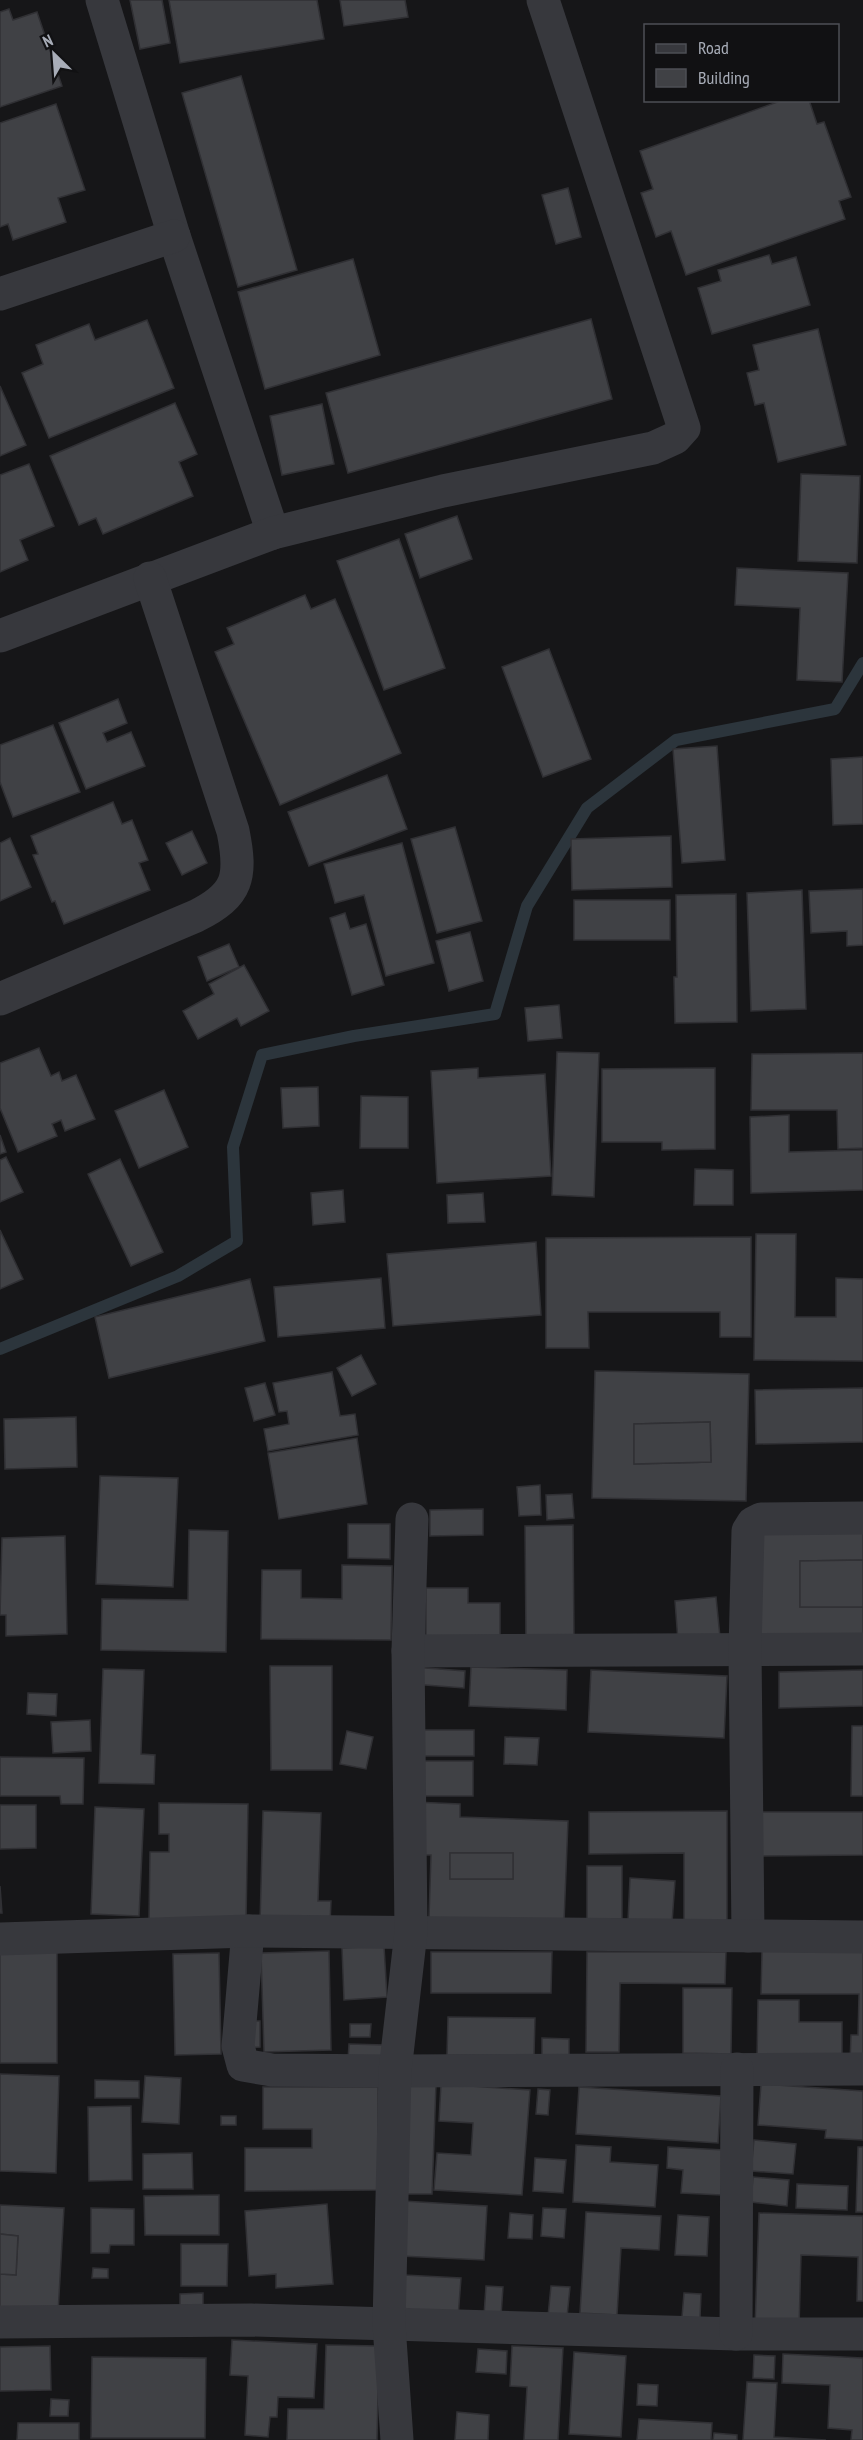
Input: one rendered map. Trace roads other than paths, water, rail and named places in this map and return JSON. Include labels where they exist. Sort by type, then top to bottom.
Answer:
[{"type":"street","points":[[102,0],[174,236],[273,533]]},
{"type":"street","points":[[0,636],[273,533],[443,491],[653,448],[675,438],[684,428],[543,0]]},
{"type":"street","points":[[0,294],[174,236]]},
{"type":"street","points":[[0,999],[219,905],[234,885],[236,850],[233,831],[150,578]]},
{"type":"street","points":[[748,1936],[745,1650],[748,1531],[753,1523],[760,1519],[863,1518]]},
{"type":"street","points":[[397,2440],[389,2325],[395,2071],[411,1932],[408,1651],[412,1519]]},
{"type":"street","points":[[408,1651],[863,1649]]},
{"type":"street","points":[[0,1939],[249,1931],[863,1937]]},
{"type":"street","points":[[249,1931],[238,2046],[243,2065],[272,2070],[395,2071],[863,2069]]},
{"type":"street","points":[[736,2334],[737,2069]]},
{"type":"street","points":[[0,2322],[251,2320],[736,2334],[863,2334]]},
{"type":"waterway","points":[[0,1349],[178,1276],[237,1241],[233,1147],[262,1055],[354,1036],[495,1014],[527,906],[587,808],[676,740],[835,709],[863,663]]}]
